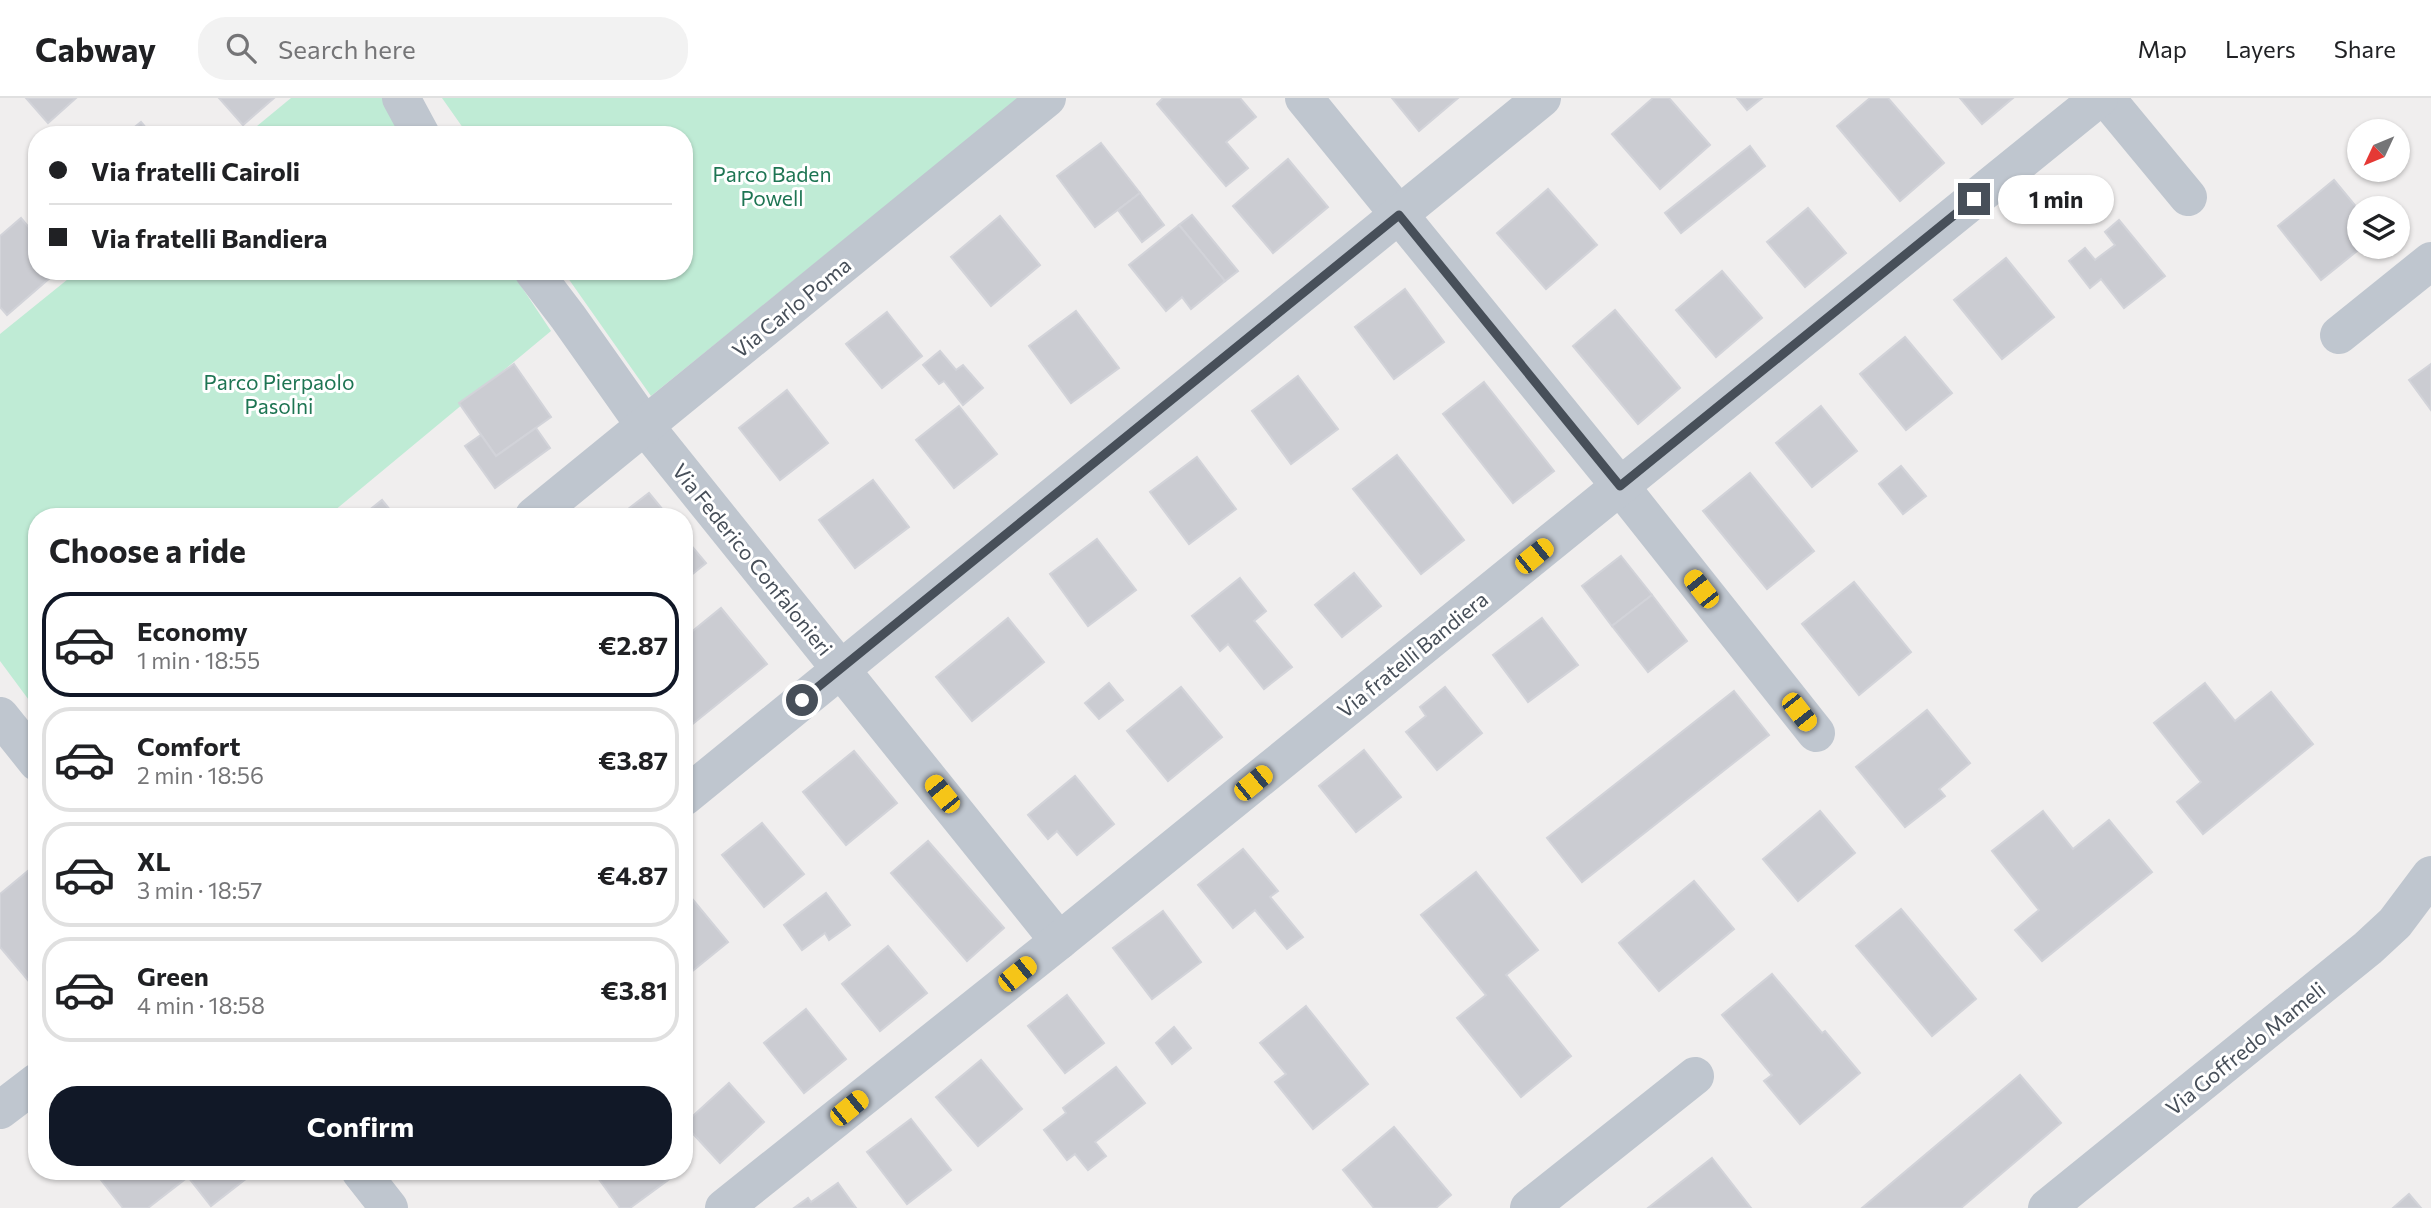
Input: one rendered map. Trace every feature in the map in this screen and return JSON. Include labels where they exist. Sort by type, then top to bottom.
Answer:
[{"type":"street","points":[[401,98],[416,126]]},
{"type":"street","name":"Via Carlo Poma","points":[[544,508],[1047,98]]},
{"type":"street","points":[[1304,98],[1620,486],[1816,733]]},
{"type":"street","points":[[693,790],[1542,98]]},
{"type":"street","name":"Via fratelli Bandiera","points":[[723,1208],[1059,941],[2099,98]]},
{"type":"street","points":[[2106,98],[2188,197]]},
{"type":"street","points":[[2339,335],[2431,261]]},
{"type":"street","name":"Via Federico Confalonieri","points":[[540,280],[645,426],[1059,941]]},
{"type":"street","points":[[0,716],[28,751]]},
{"type":"street","name":"Via Goffredo Mameli","points":[[2047,1208],[2368,948],[2395,923],[2431,875]]},
{"type":"street","points":[[1529,1208],[1695,1076]]},
{"type":"street","points":[[0,1110],[28,1089]]},
{"type":"street","points":[[367,1180],[390,1208]]},
{"type":"green space","points":[[291,98],[390,98],[413,126],[257,126]]},
{"type":"green space","name":"Parco Baden Powell","points":[[442,98],[1019,98],[651,396],[569,280],[693,280],[693,126],[462,126]]},
{"type":"green space","name":"Parco Pierpaolo Pasolni","points":[[67,280],[517,280],[551,331],[338,508],[28,508],[28,699],[0,661],[0,334]]},
{"type":"building","points":[[26,98],[76,98],[48,123]]},
{"type":"building","points":[[219,98],[274,98],[243,125]]},
{"type":"building","points":[[1163,98],[1240,98],[1256,117],[1226,142],[1248,168],[1226,186],[1157,104]]},
{"type":"building","points":[[1392,98],[1458,98],[1419,131]]},
{"type":"building","points":[[1653,98],[1669,98],[1710,145],[1660,189],[1612,134]]},
{"type":"building","points":[[1737,98],[1762,98],[1747,110]]},
{"type":"building","points":[[1870,98],[1888,98],[1944,163],[1900,201],[1837,126]]},
{"type":"building","points":[[1960,98],[2013,98],[1982,124]]},
{"type":"building","points":[[1101,143],[1140,193],[1095,227],[1057,176]]},
{"type":"building","points":[[1750,146],[1765,166],[1681,233],[1665,213]]},
{"type":"building","points":[[1288,159],[1328,207],[1273,253],[1233,206]]},
{"type":"building","points":[[2334,180],[2347,196],[2347,259],[2321,280],[2278,226]]},
{"type":"building","points":[[1548,189],[1597,245],[1546,289],[1497,233]]},
{"type":"building","points":[[1140,193],[1164,225],[1142,242],[1118,210]]},
{"type":"building","points":[[1808,208],[1846,253],[1805,287],[1767,242]]},
{"type":"building","points":[[1192,215],[1238,271],[1225,281],[1179,225]]},
{"type":"building","points":[[1000,216],[1040,265],[991,306],[951,257]]},
{"type":"building","points":[[21,218],[28,226],[28,280],[48,280],[7,315],[0,307],[0,236]]},
{"type":"building","points":[[2119,220],[2165,276],[2124,308],[2101,279],[2090,288],[2069,261],[2085,248],[2095,260],[2115,245],[2105,232]]},
{"type":"building","points":[[1179,225],[1225,281],[1191,309],[1182,297],[1166,311],[1129,265]]},
{"type":"building","points":[[2006,258],[2054,317],[2002,359],[1954,300]]},
{"type":"building","points":[[1722,271],[1762,318],[1716,357],[1676,310]]},
{"type":"building","points":[[1405,289],[1444,342],[1394,379],[1355,327]]},
{"type":"building","points":[[1615,310],[1680,388],[1638,424],[1573,346]]},
{"type":"building","points":[[1076,311],[1119,368],[1071,403],[1029,346]]},
{"type":"building","points":[[887,312],[922,356],[882,388],[846,344]]},
{"type":"building","points":[[1905,337],[1952,393],[1906,430],[1860,374]]},
{"type":"building","points":[[940,351],[956,370],[963,365],[983,388],[963,405],[944,381],[939,384],[923,365]]},
{"type":"building","points":[[514,364],[551,417],[496,456],[459,403]]},
{"type":"building","points":[[2431,364],[2431,410],[2409,380]]},
{"type":"building","points":[[1298,376],[1338,429],[1291,464],[1252,411]]},
{"type":"building","points":[[1484,382],[1554,471],[1513,503],[1443,414]]},
{"type":"building","points":[[787,390],[828,443],[780,480],[739,428]]},
{"type":"building","points":[[959,406],[997,454],[954,488],[916,440]]},
{"type":"building","points":[[1821,406],[1857,451],[1812,487],[1776,443]]},
{"type":"building","points":[[536,428],[550,448],[495,488],[465,446],[481,435],[496,456]]},
{"type":"building","points":[[1397,455],[1464,540],[1421,574],[1353,489]]},
{"type":"building","points":[[1197,457],[1236,509],[1189,544],[1150,492]]},
{"type":"building","points":[[1901,466],[1926,496],[1903,514],[1879,484]]},
{"type":"building","points":[[1750,473],[1814,551],[1767,589],[1703,511]]},
{"type":"building","points":[[873,480],[909,527],[855,568],[819,520]]},
{"type":"building","points":[[649,493],[661,508],[629,508]]},
{"type":"building","points":[[382,500],[388,508],[372,508]]},
{"type":"building","points":[[1097,539],[1136,590],[1088,626],[1050,574]]},
{"type":"building","points":[[693,548],[706,563],[693,574]]},
{"type":"building","points":[[1621,556],[1652,595],[1612,626],[1582,586]]},
{"type":"building","points":[[1354,573],[1381,606],[1342,637],[1315,605]]},
{"type":"building","points":[[1240,578],[1266,611],[1254,621],[1292,667],[1264,689],[1228,644],[1220,651],[1192,616]]},
{"type":"building","points":[[1854,582],[1911,652],[1859,695],[1802,624]]},
{"type":"building","points":[[1652,595],[1687,641],[1648,672],[1612,626]]},
{"type":"building","points":[[721,608],[767,664],[693,724],[693,631]]},
{"type":"building","points":[[1008,618],[1044,662],[972,721],[936,677]]},
{"type":"building","points":[[1542,618],[1578,665],[1528,702],[1493,655]]},
{"type":"building","points":[[1109,683],[1123,700],[1099,719],[1085,703]]},
{"type":"building","points":[[2205,683],[2235,721],[2271,692],[2313,744],[2203,834],[2177,802],[2201,782],[2154,723]]},
{"type":"building","points":[[1181,687],[1222,737],[1168,781],[1127,731]]},
{"type":"building","points":[[1445,687],[1482,733],[1437,770],[1406,732],[1426,716],[1420,707]]},
{"type":"building","points":[[1734,691],[1769,735],[1582,882],[1547,838]]},
{"type":"building","points":[[1927,710],[1970,763],[1939,789],[1945,796],[1905,827],[1856,767]]},
{"type":"building","points":[[1364,750],[1401,797],[1356,832],[1319,786]]},
{"type":"building","points":[[854,751],[897,803],[846,845],[803,792]]},
{"type":"building","points":[[1075,776],[1114,824],[1077,855],[1057,831],[1048,839],[1028,815]]},
{"type":"building","points":[[1820,811],[1855,853],[1798,901],[1763,859]]},
{"type":"building","points":[[2043,811],[2073,849],[2109,820],[2152,872],[2042,961],[2015,930],[2039,910],[1992,851]]},
{"type":"building","points":[[762,823],[804,874],[764,907],[722,855]]},
{"type":"building","points":[[928,841],[1004,928],[967,961],[891,873]]},
{"type":"building","points":[[1243,849],[1278,891],[1270,897],[1303,937],[1287,949],[1255,910],[1233,928],[1198,885]]},
{"type":"building","points":[[28,871],[28,980],[0,947],[0,894]]},
{"type":"building","points":[[1476,872],[1538,950],[1506,975],[1571,1056],[1521,1097],[1457,1018],[1486,995],[1421,915]]},
{"type":"building","points":[[1694,881],[1734,929],[1659,991],[1619,943]]},
{"type":"building","points":[[826,893],[850,925],[829,940],[825,933],[802,950],[784,925]]},
{"type":"building","points":[[693,900],[728,942],[693,971]]},
{"type":"building","points":[[1901,909],[1976,999],[1932,1036],[1856,946]]},
{"type":"building","points":[[1163,911],[1201,962],[1152,999],[1113,948]]},
{"type":"building","points":[[888,946],[927,993],[880,1031],[842,984]]},
{"type":"building","points":[[1772,974],[1860,1073],[1800,1124],[1764,1081],[1772,1075],[1722,1015]]},
{"type":"building","points":[[1067,995],[1104,1043],[1065,1073],[1028,1026]]},
{"type":"building","points":[[1306,1006],[1368,1084],[1313,1129],[1275,1082],[1286,1074],[1260,1043]]},
{"type":"building","points":[[806,1009],[846,1059],[804,1093],[764,1043]]},
{"type":"building","points":[[1174,1027],[1191,1048],[1172,1064],[1156,1043]]},
{"type":"building","points":[[981,1060],[1022,1109],[978,1146],[936,1097]]},
{"type":"building","points":[[1116,1067],[1145,1103],[1095,1142],[1106,1156],[1088,1170],[1075,1154],[1067,1160],[1044,1130],[1066,1113],[1063,1108]]},
{"type":"building","points":[[2020,1075],[2061,1123],[1961,1208],[1862,1208]]},
{"type":"building","points":[[729,1083],[764,1122],[720,1163],[693,1134],[693,1116]]},
{"type":"building","points":[[911,1119],[951,1170],[907,1204],[867,1152]]},
{"type":"building","points":[[1394,1127],[1451,1195],[1436,1208],[1374,1208],[1343,1170]]},
{"type":"building","points":[[1712,1158],[1751,1208],[1648,1208]]},
{"type":"building","points":[[101,1180],[184,1180],[148,1208],[123,1208]]},
{"type":"building","points":[[190,1180],[244,1180],[211,1206]]},
{"type":"building","points":[[600,1180],[668,1180],[630,1208],[620,1208]]},
{"type":"building","points":[[838,1183],[856,1208],[794,1208],[808,1198],[811,1202]]},
{"type":"building","points":[[2409,1194],[2421,1208],[2393,1208]]},
{"type":"route","points":[[802,700],[1399,215],[1620,486],[1974,199]]}]
